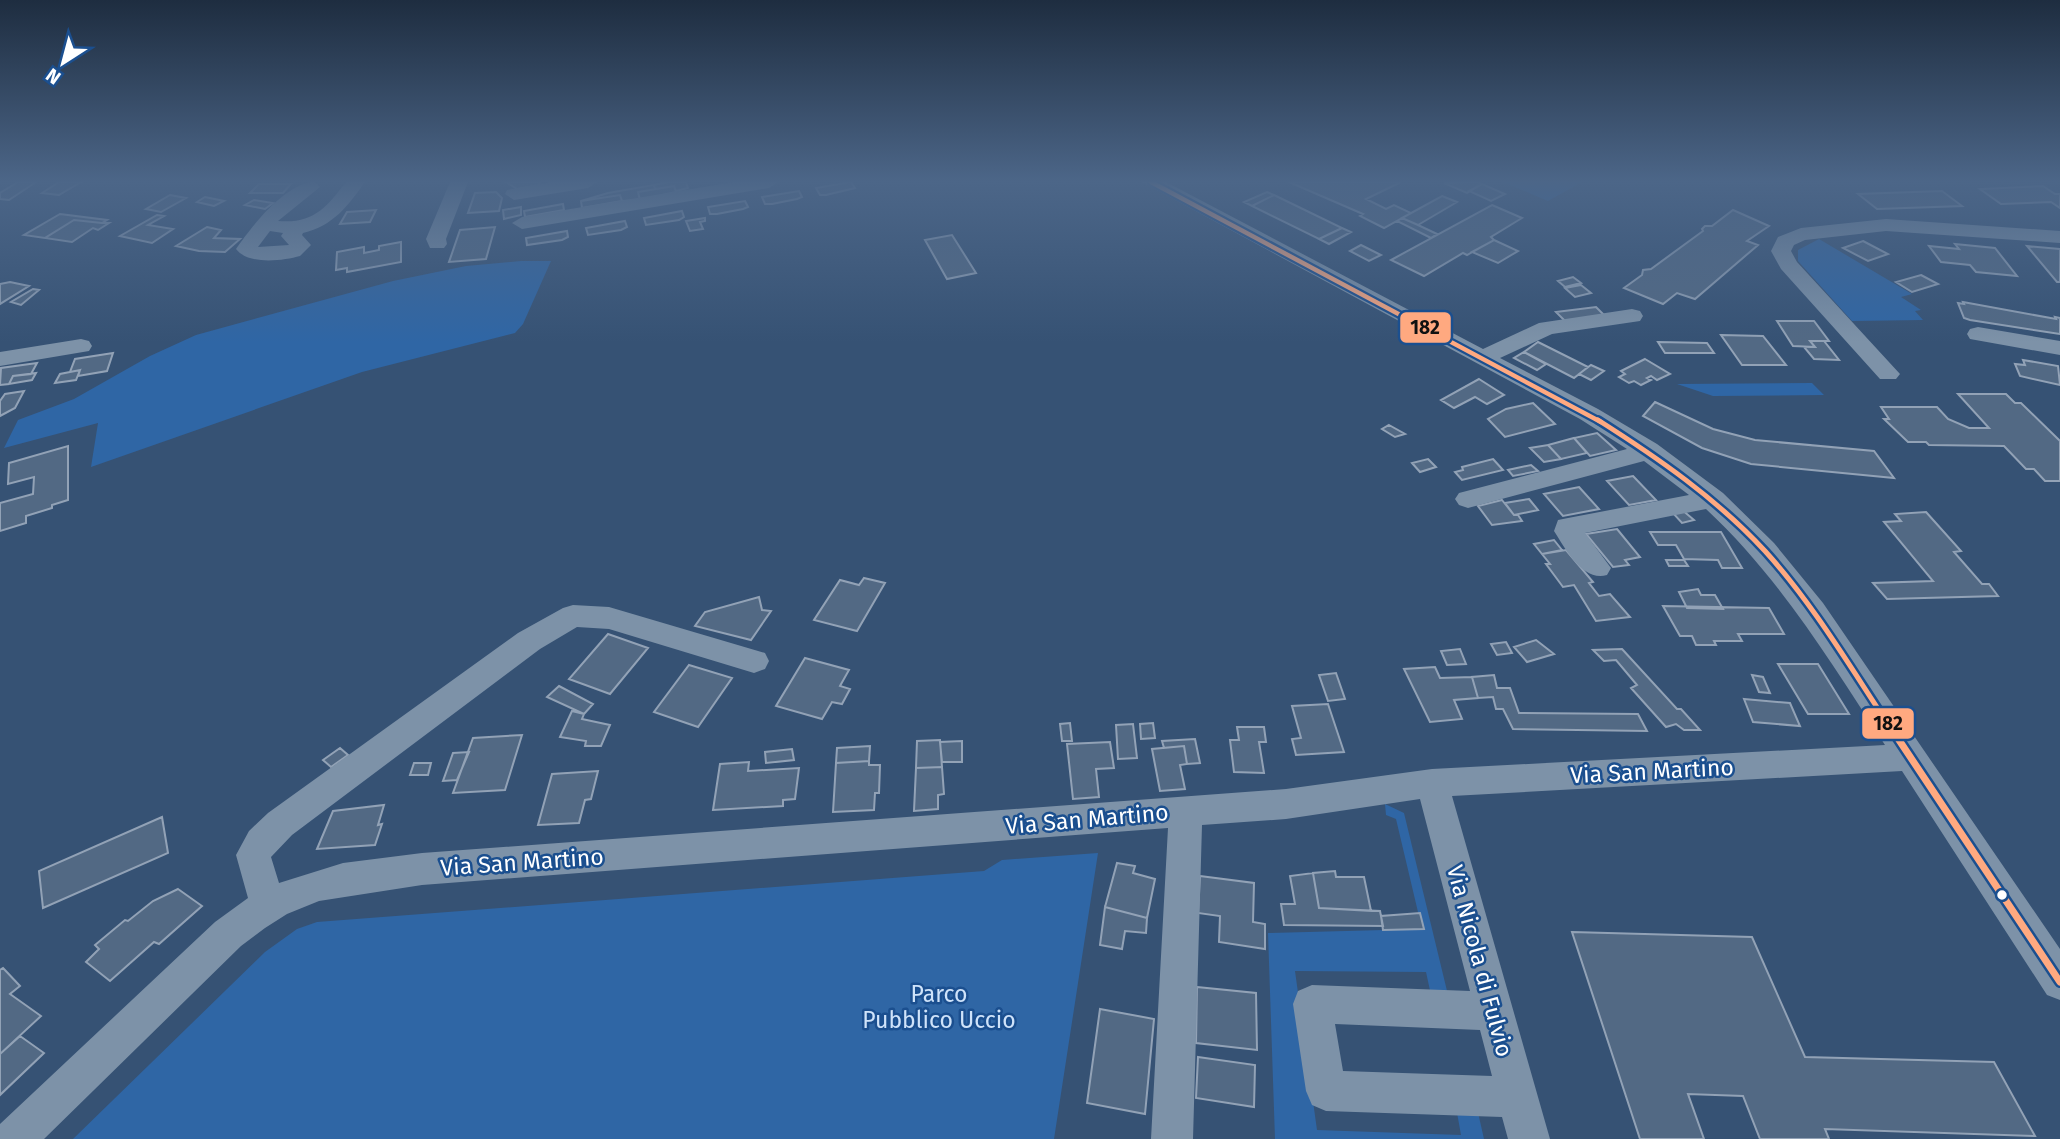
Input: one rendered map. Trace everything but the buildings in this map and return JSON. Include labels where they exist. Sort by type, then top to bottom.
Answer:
[{"type":"street","points":[[257,235],[250,244],[274,246],[283,235]]},
{"type":"street","points":[[437,244],[438,235]]},
{"type":"street","points":[[1252,235],[1589,414],[1648,450],[1714,499],[1755,538],[1791,580],[2060,982]]},
{"type":"street","points":[[1798,235],[1785,241],[1781,251],[1788,265],[1888,374]]},
{"type":"street","points":[[2033,235],[2060,237]]},
{"type":"street","points":[[1483,357],[1547,328],[1632,316]]},
{"type":"street","points":[[1978,334],[2060,348]]},
{"type":"street","points":[[0,359],[81,346]]},
{"type":"street","points":[[1468,499],[1619,461],[1648,450]]},
{"type":"street","points":[[1597,568],[1567,531],[1568,527],[1714,499]]},
{"type":"street","points":[[268,904],[253,855],[261,842],[280,824],[529,641],[573,616],[609,618],[754,661]]},
{"type":"street","name":"Via San Martino","points":[[14,1139],[250,915],[268,904],[321,883],[422,869],[1286,804],[1432,783],[1911,757]]},
{"type":"street","name":"Via Nicola di Fulvio","points":[[1432,783],[1529,1139]]},
{"type":"street","points":[[1172,1139],[1186,811]]},
{"type":"street","points":[[1495,1011],[1312,1004],[1326,1091],[1517,1097]]},
{"type":"green space","points":[[1819,239],[1912,294],[1901,297],[1921,310],[1915,311],[1923,320],[1852,321],[1798,261],[1798,250]]},
{"type":"green space","points":[[551,261],[523,324],[515,333],[362,372],[91,467],[98,423],[4,448],[18,420],[74,399],[150,356],[196,335],[393,281],[466,266]]},
{"type":"green space","points":[[1812,383],[1824,395],[1713,396],[1677,384]]},
{"type":"green space","points":[[1385,804],[1404,813],[1448,995],[1431,995],[1426,972],[1295,971],[1317,1130],[1461,1135],[1456,1107],[1477,1108],[1484,1139],[1275,1139],[1268,933],[1422,929],[1396,819],[1386,815]]},
{"type":"green space","name":"Parco Pubblico Uccio","points":[[1098,853],[1054,1139],[73,1139],[265,952],[297,929],[317,922],[984,871],[1002,860]]},
{"type":"transit line","name":"182","points":[[1251,235],[1589,414],[1655,456],[1712,500],[1764,550],[1813,611],[2060,982]]}]
